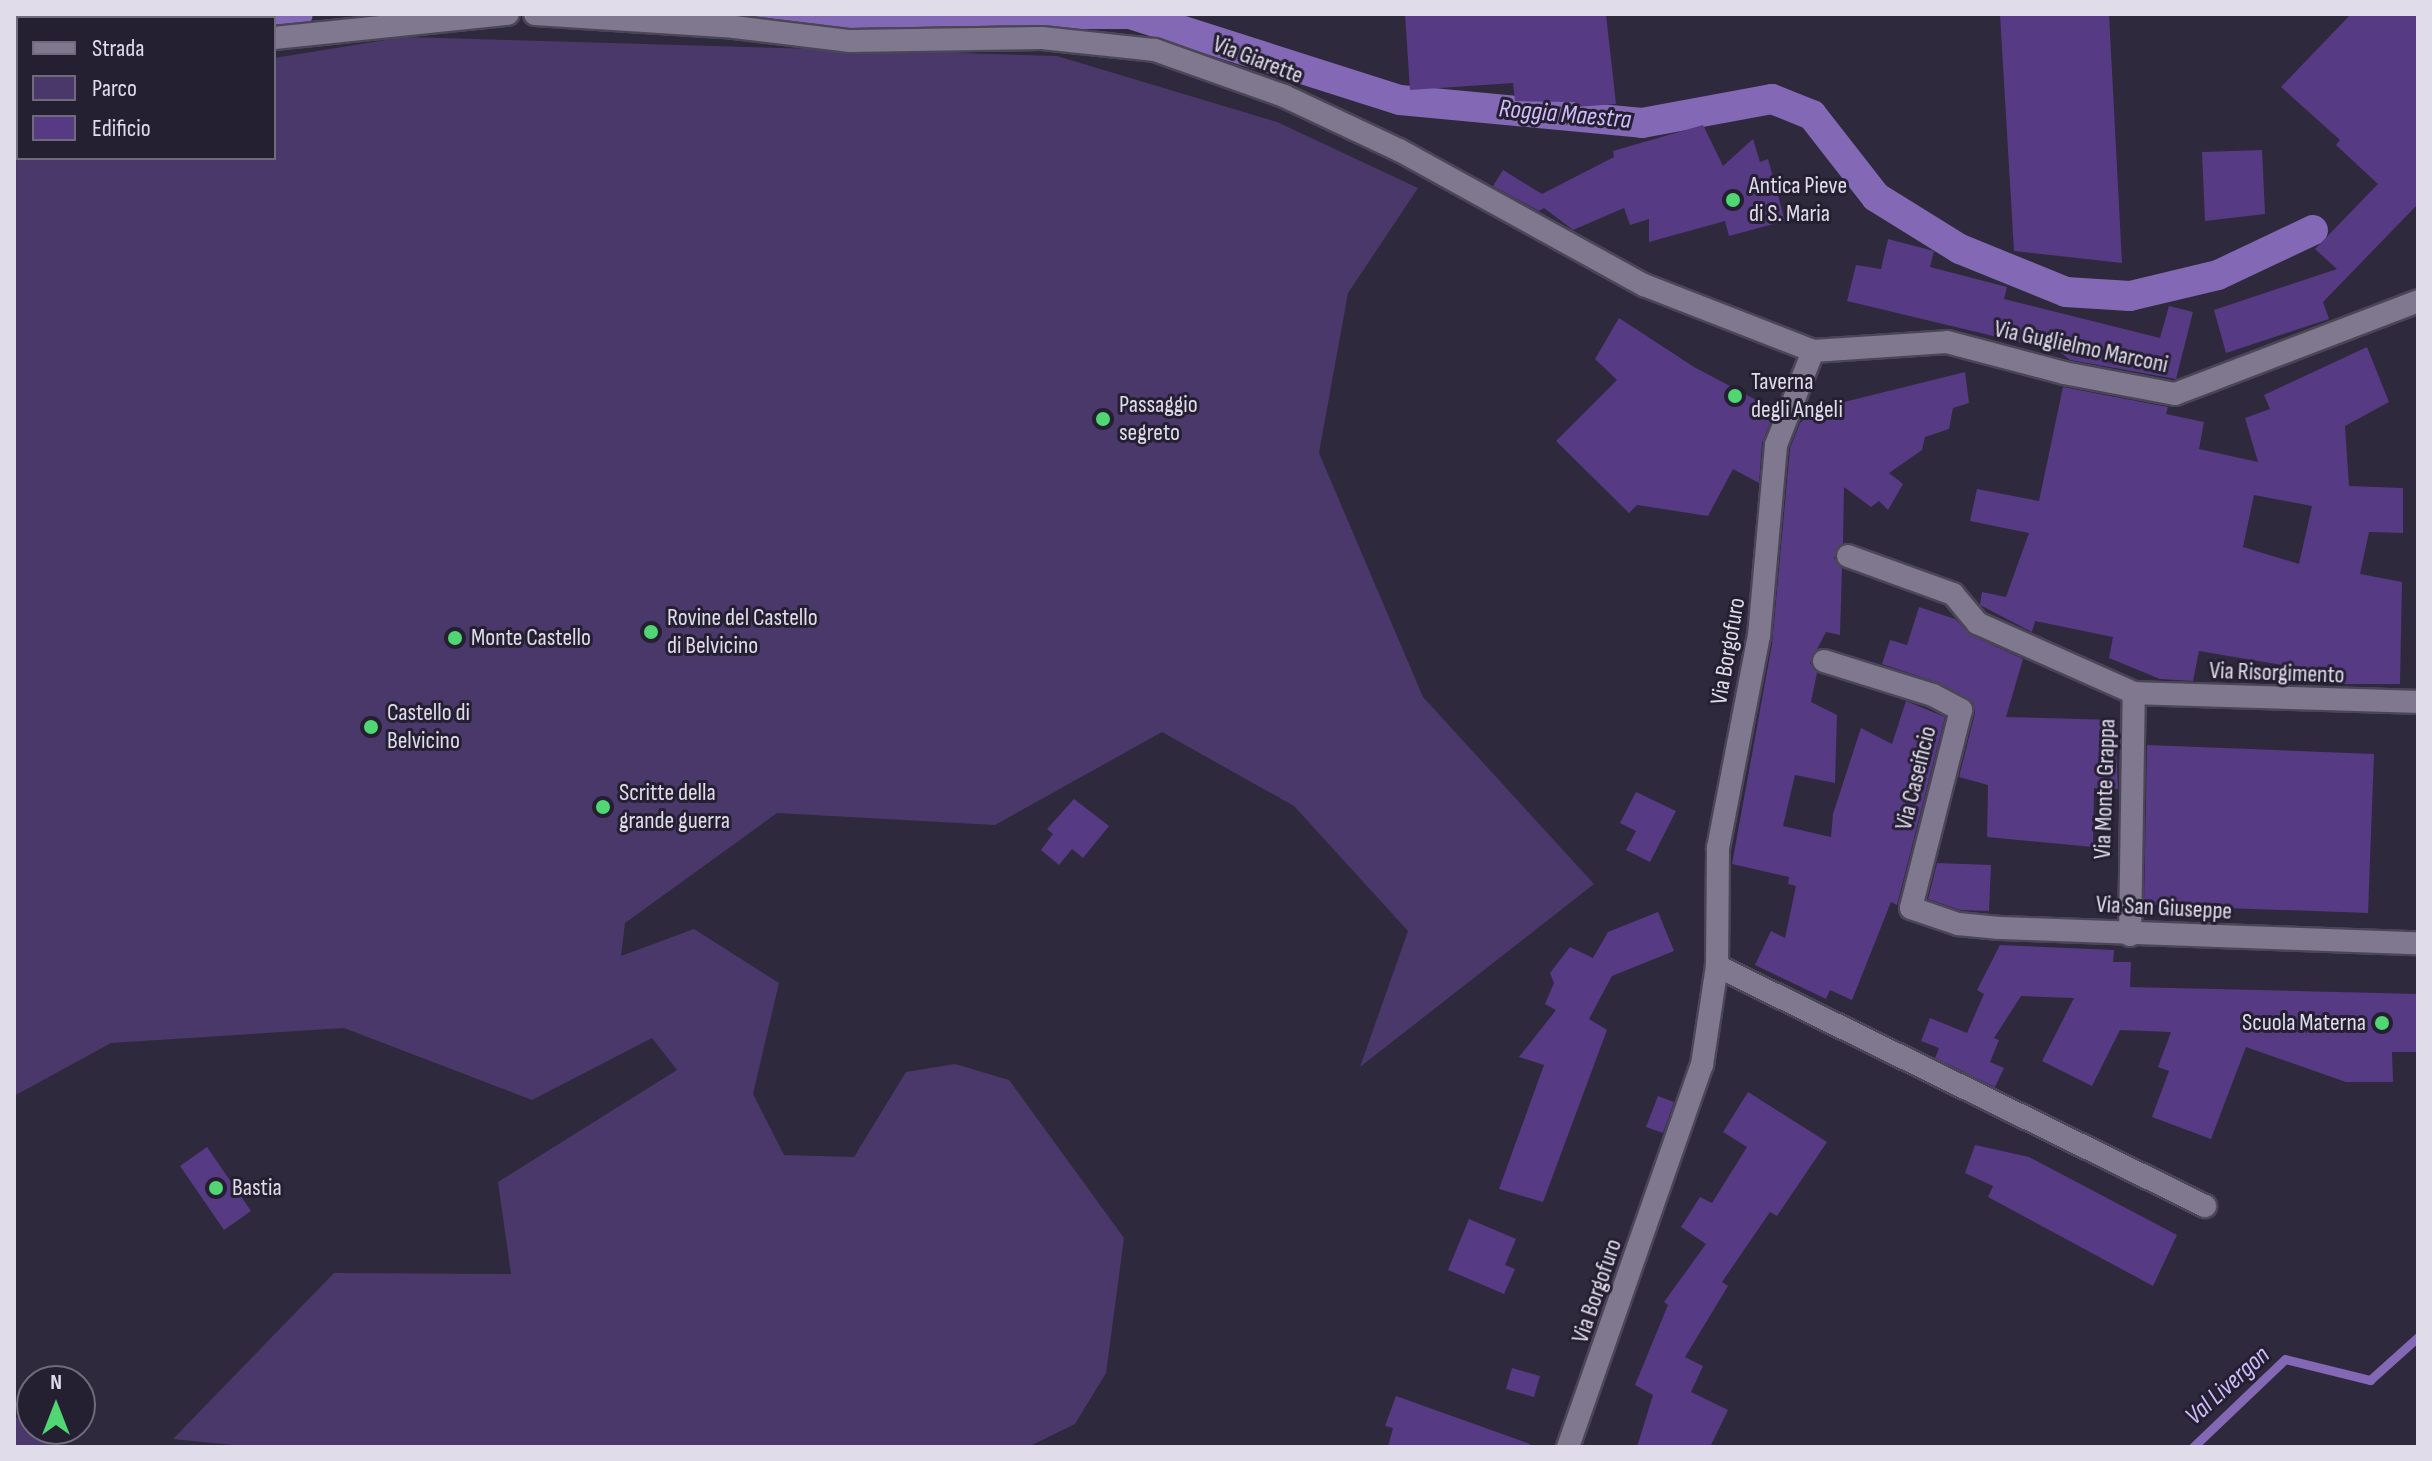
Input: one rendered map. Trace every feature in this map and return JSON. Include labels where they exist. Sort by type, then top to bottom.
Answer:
[{"type":"street","points":[[276,38],[508,14]]},
{"type":"street","name":"Via Giarette","points":[[535,14],[734,27],[850,41],[1042,38],[1155,50],[1284,96],[1412,157],[1644,285],[1813,351]]},
{"type":"street","name":"Via Guglielmo Marconi","points":[[1813,351],[1947,342],[2064,373],[2175,394],[2418,301]]},
{"type":"street","name":"Via Borgofuro","points":[[1568,1447],[1702,1065],[1717,966],[1718,848],[1759,636],[1776,445],[1813,351]]},
{"type":"street","points":[[1848,556],[1953,594],[1977,623],[2134,693]]},
{"type":"street","name":"Via Caseificio","points":[[1824,661],[1933,695],[1961,710],[1911,908]]},
{"type":"street","name":"Via Risorgimento","points":[[2134,693],[2418,702]]},
{"type":"street","name":"Via Monte Grappa","points":[[2130,935],[2134,693]]},
{"type":"street","name":"Via San Giuseppe","points":[[1911,908],[1958,924],[2130,935],[2418,943]]},
{"type":"street","points":[[1717,966],[2205,1206]]},
{"type":"green space","points":[[404,37],[1057,56],[1277,122],[1418,188],[1348,293],[1319,453],[1423,697],[1594,884],[1360,1067],[1408,931],[1294,806],[1162,732],[995,825],[777,813],[625,923],[621,956],[694,929],[779,983],[753,1094],[784,1155],[854,1157],[906,1072],[955,1064],[1009,1080],[1124,1238],[1106,1373],[1075,1424],[1028,1447],[253,1447],[173,1439],[334,1273],[511,1274],[498,1182],[677,1070],[652,1038],[532,1100],[344,1028],[111,1043],[14,1096],[14,99],[16,160],[276,160],[276,58]]},
{"type":"green space","points":[[14,1415],[16,1445],[55,1447],[14,1447]]},
{"type":"building","points":[[1405,14],[1606,14],[1616,104],[1575,107],[1575,102],[1515,101],[1513,83],[1410,90]]},
{"type":"building","points":[[2000,14],[2109,14],[2122,263],[2014,251]]},
{"type":"building","points":[[2351,14],[2418,14],[2418,204],[2323,302],[2329,319],[2226,353],[2214,310],[2337,269],[2315,249],[2378,184],[2336,145],[2340,140],[2281,87]]},
{"type":"building","points":[[1703,125],[1723,166],[1753,139],[1760,162],[1768,159],[1785,221],[1729,236],[1725,221],[1649,242],[1649,219],[1630,225],[1624,208],[1573,230],[1544,208],[1539,211],[1493,186],[1503,170],[1542,194],[1614,157],[1613,151]]},
{"type":"building","points":[[2262,150],[2265,214],[2205,221],[2202,152]]},
{"type":"building","points":[[1888,239],[1934,251],[1930,267],[2007,287],[2004,299],[2160,338],[2169,306],[2193,312],[2176,379],[2070,360],[2060,352],[1847,301],[1856,265],[1881,269]]},
{"type":"building","points":[[1619,318],[1694,367],[1775,410],[1762,443],[1759,483],[1733,469],[1708,516],[1637,505],[1629,513],[1556,441],[1617,380],[1595,359]]},
{"type":"building","points":[[2367,347],[2389,402],[2345,426],[2349,486],[2403,488],[2403,533],[2369,532],[2360,574],[2402,582],[2400,684],[2335,684],[2336,674],[2199,651],[2193,681],[2160,679],[2109,658],[2113,637],[2035,621],[2032,632],[1980,605],[1982,592],[2006,597],[2029,533],[1970,521],[1977,489],[2039,501],[2063,387],[2168,407],[2166,414],[2204,422],[2199,449],[2258,462],[2245,418],[2270,409],[2264,395]],"holes":[[[2254,495],[2312,506],[2299,564],[2243,547]]]},
{"type":"building","points":[[1965,372],[1969,403],[1953,408],[1949,429],[1925,437],[1922,450],[1889,473],[1903,484],[1888,510],[1879,501],[1871,507],[1844,487],[1843,543],[1834,558],[1842,569],[1840,635],[1826,632],[1810,663],[1817,673],[1811,702],[1837,715],[1835,783],[1795,775],[1783,826],[1831,837],[1833,814],[1861,728],[1892,744],[1906,701],[1945,717],[1897,905],[1891,902],[1852,1000],[1830,990],[1826,999],[1755,965],[1771,931],[1785,938],[1796,886],[1788,884],[1789,877],[1732,864],[1772,644],[1790,448],[1800,423],[1816,409]]},
{"type":"building","points":[[1919,607],[1955,619],[1971,635],[2023,659],[2006,717],[2115,720],[2118,789],[2094,788],[2093,847],[1987,837],[1988,785],[1959,777],[1975,713],[1973,702],[1939,683],[1882,664],[1890,640],[1907,645]]},
{"type":"building","points":[[2147,745],[2374,754],[2368,913],[2144,905]]},
{"type":"building","points":[[1636,792],[1676,811],[1650,862],[1626,850],[1636,831],[1620,823]]},
{"type":"building","points":[[1074,799],[1109,826],[1083,858],[1072,849],[1059,865],[1041,850],[1053,834],[1047,829]]},
{"type":"building","points":[[1937,863],[1991,865],[1989,911],[1960,910],[1928,899]]},
{"type":"building","points":[[1658,912],[1674,951],[1612,976],[1589,1019],[1607,1030],[1543,1202],[1499,1189],[1544,1065],[1519,1057],[1556,1010],[1545,1004],[1554,983],[1550,973],[1570,947],[1593,958],[1608,932]]},
{"type":"building","points":[[2000,945],[2114,950],[2113,962],[2131,962],[2130,987],[2418,994],[2418,1052],[2392,1052],[2393,1082],[2346,1082],[2246,1047],[2211,1139],[2152,1117],[2169,1071],[2158,1067],[2171,1032],[2120,1030],[2092,1086],[2042,1061],[2074,998],[2021,996],[1994,1038],[1999,1040],[1990,1062],[2004,1068],[1995,1087],[1935,1058],[1939,1048],[1921,1041],[1930,1018],[1967,1033],[1984,994],[1977,990]]},
{"type":"building","points":[[1748,1092],[1827,1142],[1777,1216],[1770,1212],[1722,1282],[1728,1286],[1685,1357],[1703,1366],[1691,1392],[1728,1410],[1710,1447],[1637,1447],[1653,1395],[1635,1385],[1668,1305],[1664,1302],[1706,1244],[1681,1227],[1700,1197],[1712,1203],[1747,1147],[1723,1132]]},
{"type":"building","points":[[1658,1096],[1674,1102],[1663,1133],[1646,1127]]},
{"type":"building","points":[[1975,1145],[2029,1157],[2177,1235],[2153,1286],[1988,1197],[1993,1186],[1965,1173]]},
{"type":"building","name":"Bastia","points":[[207,1147],[251,1211],[224,1230],[180,1166]]},
{"type":"building","points":[[1469,1219],[1516,1239],[1505,1265],[1515,1269],[1504,1294],[1448,1270]]},
{"type":"building","points":[[1512,1368],[1540,1376],[1534,1397],[1506,1389]]},
{"type":"building","points":[[1396,1396],[1530,1444],[1530,1447],[1388,1447],[1393,1428],[1385,1426]]},
{"type":"waterway","name":"Roggia Maestra","points":[[276,17],[298,14]]},
{"type":"waterway","name":"Roggia Maestra","points":[[749,14],[1130,14],[1400,100],[1642,123],[1772,99],[1812,115],[1876,197],[1960,249],[2066,292],[2130,296],[2218,275],[2313,230]]},
{"type":"waterway","name":"Val Livergon","points":[[2193,1447],[2285,1359],[2370,1380],[2418,1337]]},
{"type":"place","name":"Antica Pieve di S. Maria","points":[[1733,200]]},
{"type":"place","name":"Taverna degli Angeli","points":[[1735,396]]},
{"type":"place","name":"Passaggio segreto","points":[[1103,419]]},
{"type":"place","name":"Rovine del Castello di Belvicino","points":[[651,632]]},
{"type":"place","name":"Monte Castello","points":[[455,638]]},
{"type":"place","name":"Castello di Belvicino","points":[[371,727]]},
{"type":"place","name":"Scritte della grande guerra","points":[[603,807]]},
{"type":"place","name":"Scuola Materna","points":[[2382,1023]]},
{"type":"place","name":"Bastia","points":[[216,1188]]}]
